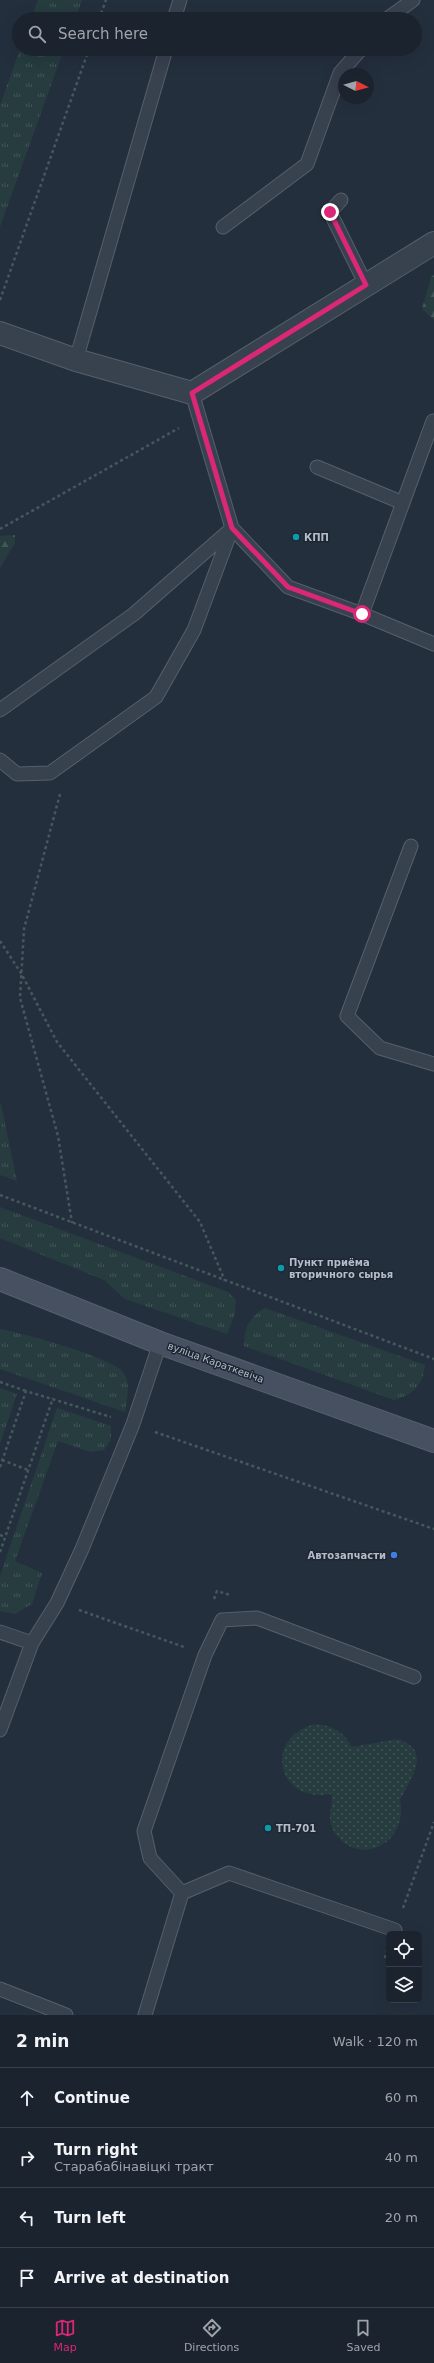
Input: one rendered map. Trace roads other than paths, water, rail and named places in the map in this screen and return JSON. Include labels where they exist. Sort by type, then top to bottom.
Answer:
[{"type":"street","points":[[0,333],[76,360],[192,393],[434,243]]},
{"type":"street","name":"вуліца Караткевіча","points":[[0,1279],[160,1343],[434,1441]]},
{"type":"lane","points":[[176,12],[180,0]]},
{"type":"lane","points":[[397,12],[413,0]]},
{"type":"lane","points":[[76,360],[164,56]]},
{"type":"lane","points":[[223,227],[307,164],[340,73],[355,56]]},
{"type":"lane","points":[[340,200],[330,212],[366,285]]},
{"type":"lane","points":[[192,393],[232,528],[288,587],[362,614],[434,644]]},
{"type":"lane","points":[[362,614],[433,421]]},
{"type":"lane","points":[[317,466],[403,503]]},
{"type":"lane","points":[[0,710],[134,614],[232,528]]},
{"type":"lane","points":[[0,760],[17,774],[50,773],[156,697],[194,630],[232,528]]},
{"type":"lane","points":[[410,846],[347,1016],[380,1048],[434,1064]]},
{"type":"lane","points":[[0,1730],[32,1643],[57,1603],[82,1549],[133,1424],[160,1343]]},
{"type":"lane","points":[[182,1893],[150,1858],[144,1831],[205,1655],[222,1620],[257,1618],[414,1677]]},
{"type":"lane","points":[[0,1632],[32,1643]]},
{"type":"lane","points":[[182,1893],[230,1873],[395,1930]]},
{"type":"lane","points":[[145,2015],[182,1893]]},
{"type":"lane","points":[[0,1989],[66,2015]]},
{"type":"place","name":"КПП","points":[[296,537]]},
{"type":"place","name":"Пункт приёма вторичного сырья","points":[[281,1268]]},
{"type":"place","name":"Автозапчасти","points":[[394,1555]]},
{"type":"place","name":"ТП-701","points":[[268,1828]]}]
